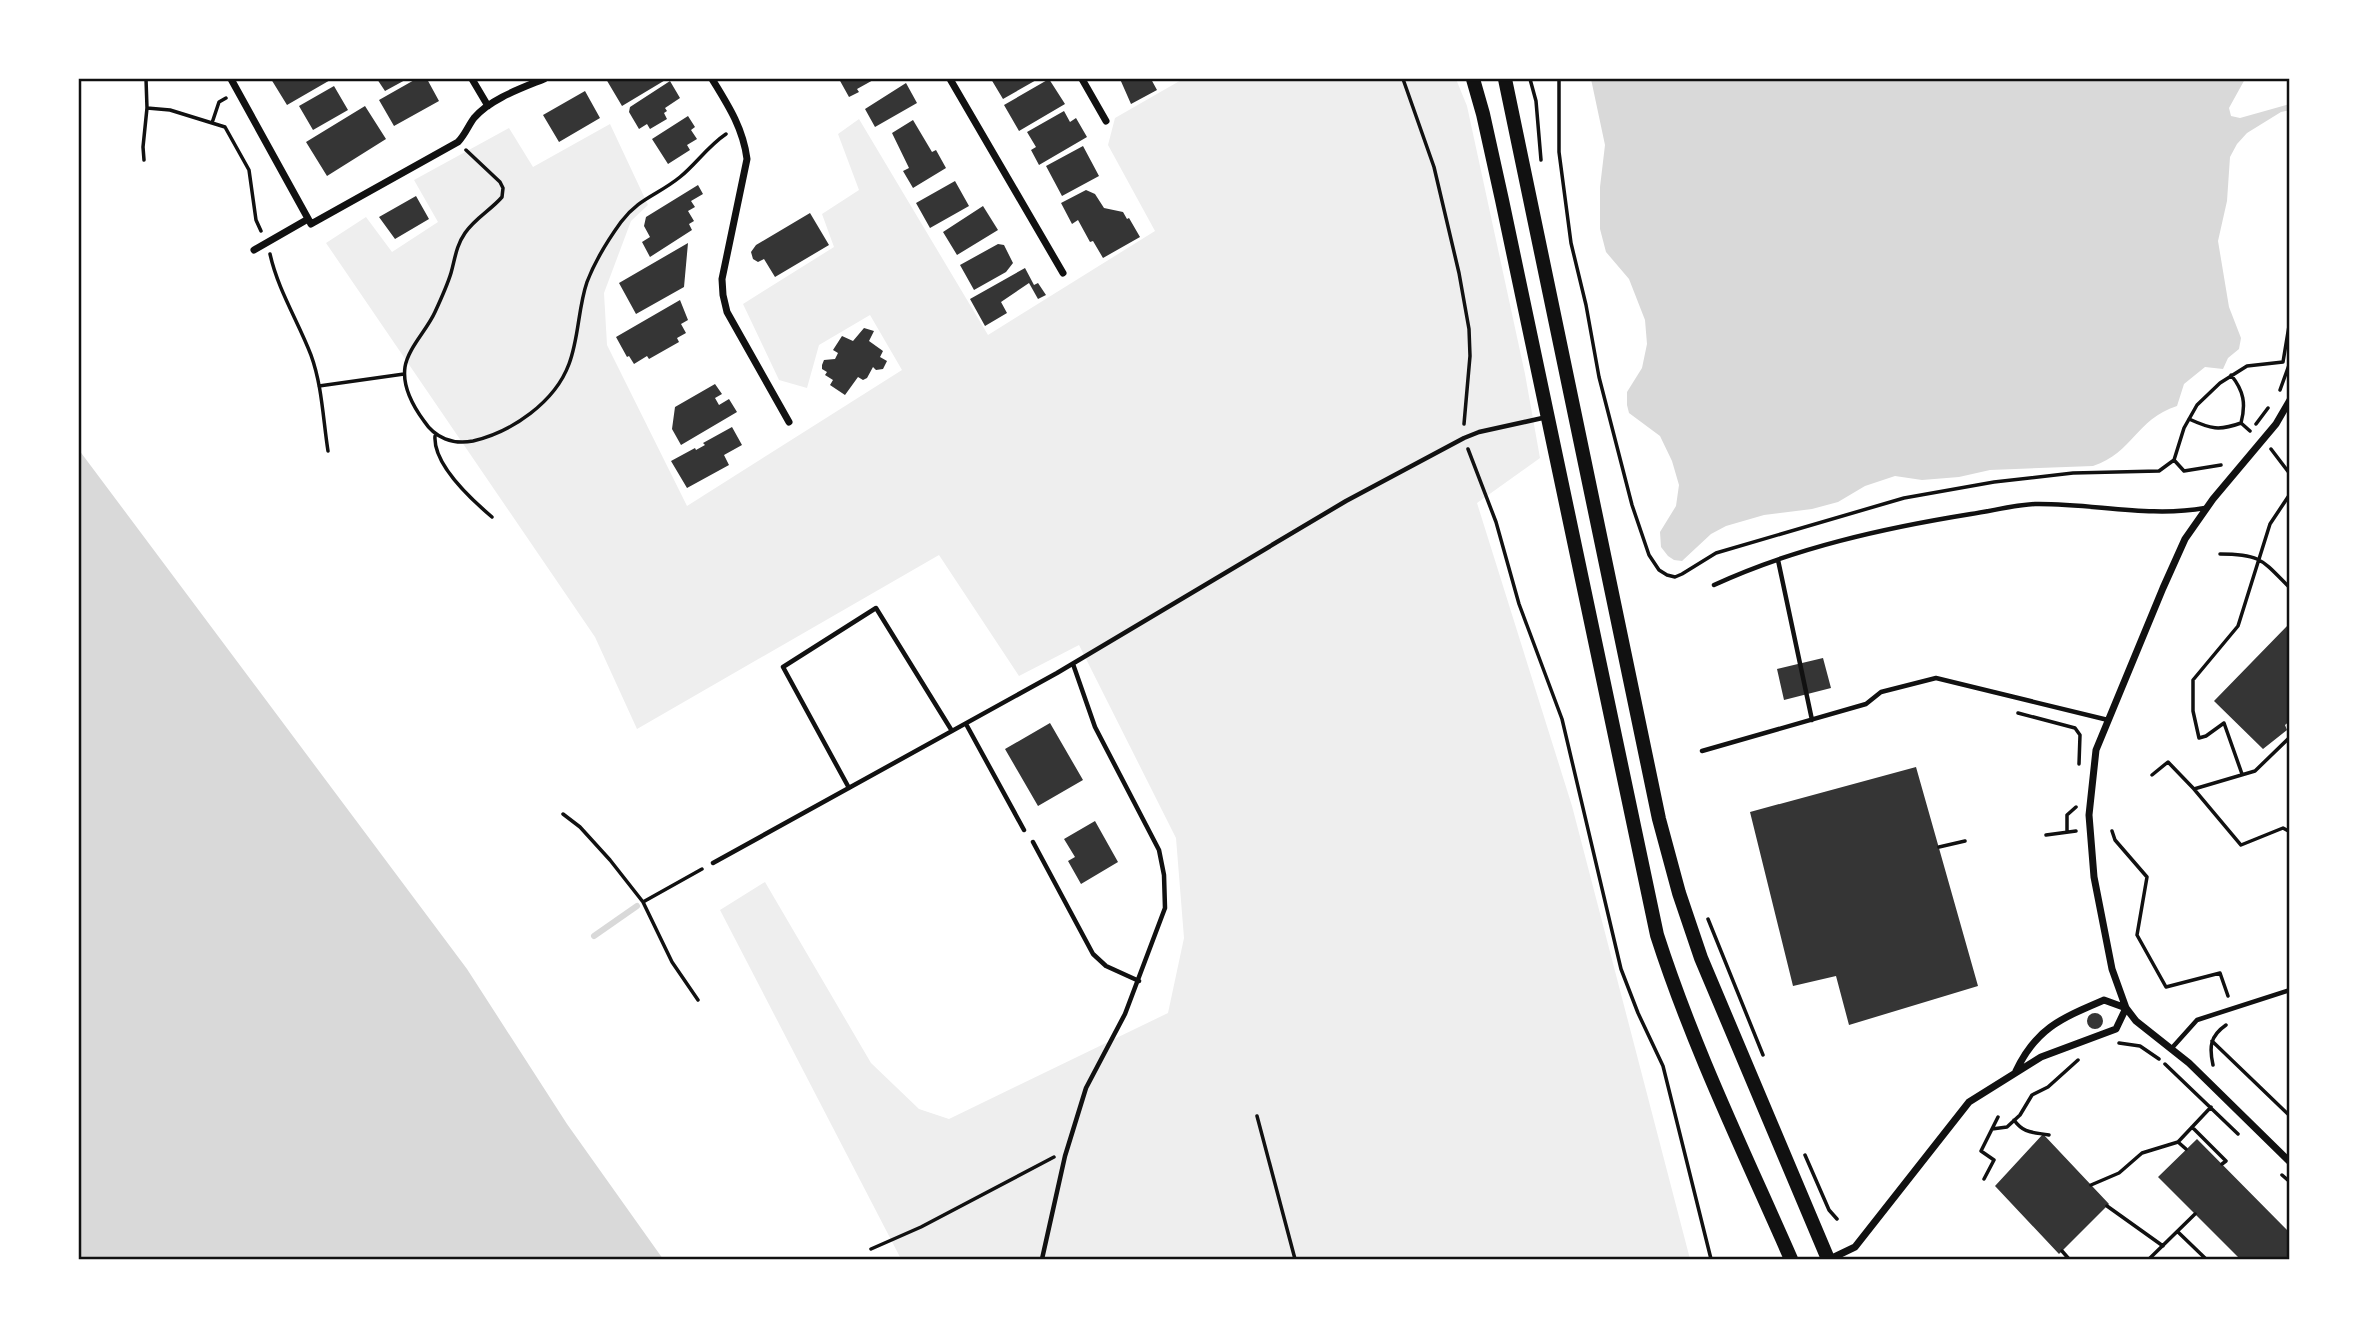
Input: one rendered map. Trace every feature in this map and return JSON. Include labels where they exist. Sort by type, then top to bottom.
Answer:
[{"type":"main road","points":[[1473,79],[1486,126],[1657,935],[1702,1059],[1791,1259]]},
{"type":"main road","points":[[1505,79],[1626,664],[1672,868],[1701,958],[1829,1259]]},
{"type":"street","points":[[231,79],[310,222]]},
{"type":"street","points":[[472,79],[488,106]]},
{"type":"street","points":[[254,250],[458,142],[473,119],[488,106],[544,79]]},
{"type":"street","points":[[712,79],[739,125],[747,159],[722,279],[723,295],[727,312],[789,422]]},
{"type":"street","points":[[950,79],[1063,273]]},
{"type":"street","points":[[1082,79],[1106,121]]},
{"type":"street","points":[[2290,400],[2276,424],[2206,508],[2175,558],[2096,750],[2090,831],[2094,877],[2112,969],[2126,1008],[2136,1021],[2189,1063],[2290,1162]]},
{"type":"street","points":[[2016,1071],[2024,1055],[2048,1027],[2104,1000],[2126,1008]]},
{"type":"street","points":[[1829,1259],[1855,1247],[1969,1102],[2041,1057],[2116,1029],[2126,1008]]},
{"type":"lane","points":[[713,863],[1073,664],[1346,501],[1464,438],[1479,432],[1548,417]]},
{"type":"lane","points":[[1714,585],[1743,572],[1838,541],[2033,504],[2176,513],[2206,508]]},
{"type":"lane","points":[[1778,560],[1812,720]]},
{"type":"lane","points":[[849,788],[783,667],[876,608],[952,732]]},
{"type":"lane","points":[[1042,1259],[1067,1150],[1086,1088],[1125,1014],[1165,908],[1164,875],[1159,850],[1095,727],[1073,664]]},
{"type":"lane","points":[[1702,751],[1866,704],[1881,692],[1936,678],[2109,720]]},
{"type":"lane","points":[[966,724],[1024,830]]},
{"type":"lane","points":[[1033,842],[1093,954],[1106,966],[1139,981]]},
{"type":"lane","points":[[2171,1049],[2197,1020],[2290,990]]},
{"type":"path","points":[[144,160],[146,79]]},
{"type":"path","points":[[1403,79],[1434,167],[1459,274],[1468,329],[1469,380],[1464,438],[1496,522],[1519,604],[1562,719],[1621,968],[1638,1013],[1663,1066],[1711,1259]]},
{"type":"path","points":[[1530,79],[1536,101],[1541,163]]},
{"type":"path","points":[[1559,79],[1559,152],[1571,243],[1614,438],[1649,555],[1659,570],[1675,577],[1716,552],[1904,498],[1994,482],[2073,473],[2159,471],[2174,460],[2184,428],[2197,405],[2231,375],[2246,366],[2283,362],[2289,366],[2279,392]]},
{"type":"path","points":[[212,122],[219,102],[237,90]]},
{"type":"path","points":[[147,108],[170,110],[225,127],[249,170],[256,220],[267,242],[275,274],[310,355],[319,386],[328,451]]},
{"type":"path","points":[[435,436],[464,443],[479,440],[499,432],[543,403],[563,378],[569,364],[587,282],[622,221],[639,203],[680,177],[717,141],[739,125]]},
{"type":"path","points":[[458,142],[499,183],[503,188],[502,197],[470,226],[463,236],[436,311],[408,358],[404,374],[410,398],[435,436],[437,450],[450,474],[492,517]]},
{"type":"path","points":[[2283,362],[2290,320]]},
{"type":"path","points":[[319,386],[404,374]]},
{"type":"path","points":[[2231,375],[2238,384],[2246,405],[2241,423]]},
{"type":"path","points":[[2243,440],[2272,402]]},
{"type":"path","points":[[2189,419],[2203,426],[2222,430],[2241,423]]},
{"type":"path","points":[[2241,423],[2250,431]]},
{"type":"path","points":[[2271,449],[2290,474]]},
{"type":"path","points":[[2174,460],[2183,471],[2220,467],[2227,458]]},
{"type":"path","points":[[2242,774],[2224,723],[2199,738],[2193,711],[2193,680],[2238,626],[2270,524],[2290,494]]},
{"type":"path","points":[[2220,554],[2247,554],[2258,558],[2290,588]]},
{"type":"path","points":[[2018,713],[2075,728],[2080,735],[2078,771]]},
{"type":"path","points":[[2194,789],[2255,771],[2290,737]]},
{"type":"path","points":[[2152,775],[2168,762],[2241,845],[2283,828],[2290,832]]},
{"type":"path","points":[[2067,832],[2067,815],[2077,806]]},
{"type":"path","points":[[563,814],[580,827],[643,902],[672,962],[698,1000]]},
{"type":"path","points":[[2046,835],[2076,831]]},
{"type":"path","points":[[2112,831],[2115,840],[2147,877],[2137,935],[2166,987],[2220,973],[2228,996]]},
{"type":"path","points":[[1939,847],[1965,841]]},
{"type":"path","points":[[643,902],[713,863]]},
{"type":"path","points":[[1708,918],[1766,1064]]},
{"type":"path","points":[[2213,1065],[2211,1041],[2290,1116]]},
{"type":"path","points":[[2116,1042],[2140,1046],[2160,1060],[2241,1135]]},
{"type":"path","points":[[1992,1129],[2007,1127],[2032,1095],[2048,1087],[2070,1065],[2087,1053]]},
{"type":"path","points":[[2091,1185],[2119,1173],[2142,1153],[2178,1142],[2211,1107]]},
{"type":"path","points":[[1257,1116],[1295,1259]]},
{"type":"path","points":[[1984,1179],[1994,1160],[1981,1151],[1998,1117]]},
{"type":"path","points":[[2014,1120],[2026,1132],[2049,1135]]},
{"type":"path","points":[[2192,1127],[2225,1161],[2222,1164]]},
{"type":"path","points":[[2178,1142],[2186,1149]]},
{"type":"path","points":[[871,1250],[921,1227],[1067,1150]]},
{"type":"path","points":[[1804,1154],[1829,1210],[1837,1219]]},
{"type":"path","points":[[2280,1173],[2290,1182]]},
{"type":"path","points":[[2107,1206],[2163,1246]]},
{"type":"path","points":[[2150,1259],[2195,1214]]},
{"type":"path","points":[[2178,1231],[2206,1259]]},
{"type":"path","points":[[2062,1251],[2069,1259]]},
{"type":"shaded area","points":[[1183,79],[1456,79],[1467,106],[1525,374],[1540,458],[1477,503],[1572,806],[1690,1259],[901,1259],[720,910],[765,882],[871,1063],[919,1109],[949,1119],[1168,1013],[1184,938],[1176,838],[1079,645],[1019,676],[939,555],[637,729],[595,637],[326,243],[366,217],[392,252],[438,222],[414,180],[509,128],[533,167],[610,124],[648,205],[631,221],[604,293],[607,345],[687,506],[902,370],[870,315],[819,345],[807,388],[779,380],[743,304],[834,247],[822,214],[859,190],[838,134],[859,119],[988,335],[1155,231],[1108,145],[1115,118]]},
{"type":"shaded area","points":[[1591,79],[2245,79],[2229,108],[2231,116],[2240,118],[2290,104],[2290,110],[2281,112],[2247,133],[2230,157],[2227,201],[2218,241],[2229,307],[2241,338],[2239,349],[2228,358],[2223,369],[2205,367],[2184,384],[2177,406],[2152,419],[2118,453],[2093,466],[1990,470],[1959,477],[1922,480],[1895,476],[1865,486],[1838,502],[1812,509],[1764,515],[1726,526],[1711,534],[1682,561],[1674,560],[1661,547],[1660,532],[1676,506],[1679,485],[1672,461],[1660,436],[1629,413],[1627,405],[1627,392],[1642,368],[1647,344],[1645,320],[1629,279],[1606,252],[1600,229],[1600,187],[1605,145]]},
{"type":"shaded area","points":[[79,450],[467,969],[567,1124],[663,1259],[79,1259]]},
{"type":"building","points":[[271,79],[332,79],[287,105]]},
{"type":"building","points":[[377,79],[407,79],[385,91]]},
{"type":"building","points":[[416,79],[427,79],[439,101],[394,126],[379,100]]},
{"type":"building","points":[[606,79],[667,79],[622,106]]},
{"type":"building","points":[[839,79],[875,79],[849,97]]},
{"type":"building","points":[[991,79],[1038,79],[1003,99]]},
{"type":"building","points":[[1049,79],[1065,104],[1019,131],[1004,105]]},
{"type":"building","points":[[1120,79],[1151,79],[1157,90],[1131,104]]},
{"type":"building","points":[[670,81],[680,98],[665,108],[667,119],[650,129],[647,124],[639,129],[629,112],[630,107]]},
{"type":"building","points":[[906,83],[917,103],[875,127],[865,109]]},
{"type":"building","points":[[334,86],[348,110],[313,130],[299,106]]},
{"type":"building","points":[[585,91],[600,118],[559,142],[543,115]]},
{"type":"building","points":[[365,106],[386,139],[327,176],[306,142]]},
{"type":"building","points":[[1064,111],[1070,122],[1076,118],[1087,137],[1039,165],[1031,150],[1036,147],[1027,132]]},
{"type":"building","points":[[688,116],[695,127],[691,130],[697,139],[687,145],[690,150],[668,164],[652,139]]},
{"type":"building","points":[[913,120],[932,152],[936,150],[946,168],[913,188],[903,171],[909,168],[892,133]]},
{"type":"building","points":[[1083,146],[1099,176],[1062,196],[1046,166]]},
{"type":"building","points":[[955,181],[969,206],[930,228],[916,203]]},
{"type":"building","points":[[698,185],[703,194],[691,201],[695,207],[688,211],[694,221],[689,224],[692,230],[650,257],[642,242],[650,237],[644,226],[646,217]]},
{"type":"building","points":[[1086,190],[1095,194],[1104,208],[1123,212],[1140,237],[1103,258],[1078,220],[1072,224],[1061,203]]},
{"type":"building","points":[[416,196],[429,219],[395,239],[379,217]]},
{"type":"building","points":[[983,206],[998,230],[957,255],[943,232]]},
{"type":"building","points":[[810,213],[829,245],[775,277],[764,259],[758,262],[753,259],[751,252],[756,245]]},
{"type":"building","points":[[688,243],[684,287],[636,314],[619,283]]},
{"type":"building","points":[[998,244],[1004,245],[1013,263],[1006,272],[974,290],[960,265]]},
{"type":"building","points":[[1025,268],[1034,285],[1038,283],[1046,295],[1038,299],[1029,283],[1001,302],[1007,313],[985,326],[970,299]]},
{"type":"building","points":[[680,300],[688,320],[681,324],[686,333],[677,338],[679,342],[634,364],[616,337]]},
{"type":"building","points":[[864,328],[874,331],[869,341],[883,351],[880,357],[887,361],[883,369],[876,370],[873,367],[867,378],[863,380],[858,377],[845,395],[830,385],[833,380],[825,375],[827,372],[822,369],[822,365],[824,360],[835,359],[838,353],[833,350],[842,336],[853,341]]},
{"type":"building","points":[[715,384],[722,394],[715,398],[719,405],[729,399],[737,412],[681,445],[672,429],[675,407]]},
{"type":"building","points":[[732,427],[742,445],[724,455],[729,465],[687,488],[671,461],[705,445],[703,443]]},
{"type":"building","points":[[2290,623],[2290,721],[2285,725],[2287,730],[2263,749],[2214,701]]},
{"type":"building","points":[[1823,658],[1831,688],[1784,700],[1777,669]]},
{"type":"building","points":[[1050,723],[1083,780],[1038,806],[1005,749]]},
{"type":"building","points":[[1916,767],[1978,986],[1849,1025],[1836,976],[1793,986],[1750,812]]},
{"type":"building","points":[[1095,821],[1118,862],[1081,884],[1068,861],[1075,857],[1064,839]]},
{"type":"building","points":[[2092,1013],[2098,1013],[2103,1021],[2101,1027],[2092,1029],[2087,1024],[2087,1018]]},
{"type":"building","points":[[2043,1134],[2109,1204],[2059,1254],[1995,1186]]},
{"type":"building","points":[[2197,1139],[2290,1233],[2290,1259],[2240,1259],[2158,1177]]},
{"type":"waterway","points":[[594,936],[637,906]]}]
